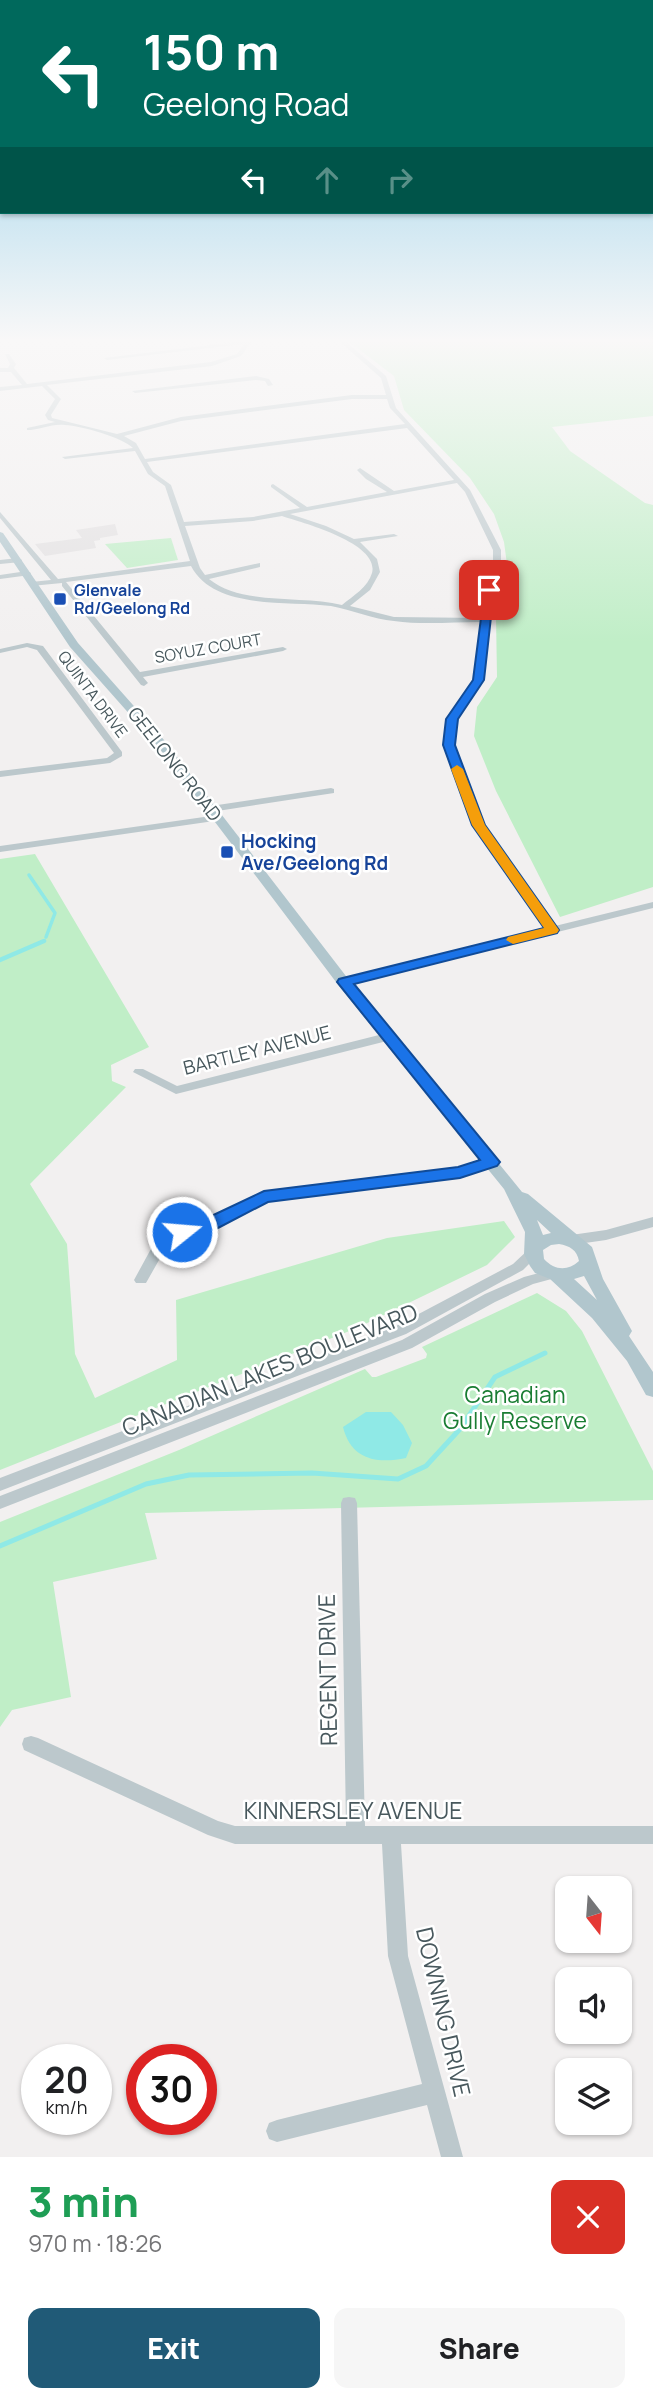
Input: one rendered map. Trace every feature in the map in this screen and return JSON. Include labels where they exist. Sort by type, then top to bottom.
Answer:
[{"type":"main road","name":"GEELONG ROAD","points":[[0,535],[74,645],[138,715],[387,1037],[511,1187],[570,1240]]},
{"type":"main road","name":"GEELONG ROAD","points":[[511,1187],[534,1232],[534,1251]]},
{"type":"main road","points":[[627,1343],[592,1304],[555,1274],[538,1265],[534,1251],[549,1239],[570,1240],[584,1248],[594,1280],[615,1312],[627,1343],[653,1390]]},
{"type":"main road","points":[[555,1274],[579,1272],[588,1259]]},
{"type":"street","points":[[131,442],[151,474],[168,485],[194,562],[203,578],[211,585],[240,596],[344,607],[400,620],[486,620]]},
{"type":"street","points":[[144,461],[289,442]]},
{"type":"street","points":[[422,442],[471,496],[497,550],[497,561],[489,584],[479,680],[452,719],[449,745],[479,825],[552,930]]},
{"type":"street","points":[[65,457],[137,449]]},
{"type":"street","points":[[360,470],[393,493]]},
{"type":"street","points":[[182,524],[241,520],[459,481]]},
{"type":"street","points":[[273,486],[306,509]]},
{"type":"street","points":[[283,513],[355,541],[374,558],[377,574],[367,591],[344,607]]},
{"type":"street","name":"GEELONG ROAD","points":[[0,514],[141,679]]},
{"type":"street","points":[[355,541],[394,536]]},
{"type":"street","points":[[0,562],[18,560]]},
{"type":"street","points":[[35,586],[194,562]]},
{"type":"street","points":[[203,578],[257,565]]},
{"type":"street","points":[[0,577],[27,573]]},
{"type":"street","name":"QUINTA DRIVE","points":[[0,651],[25,645],[40,648],[118,751],[118,757],[0,774]]},
{"type":"street","name":"SOYUZ COURT","points":[[141,679],[283,649]]},
{"type":"street","points":[[1,847],[215,813],[331,791]]},
{"type":"street","points":[[344,982],[651,908]]},
{"type":"street","name":"BARTLEY AVENUE","points":[[139,1072],[176,1090],[387,1037]]},
{"type":"street","points":[[141,1280],[157,1250],[168,1238],[212,1223],[259,1198],[460,1172],[491,1162]]},
{"type":"street","points":[[570,1240],[653,1222]]},
{"type":"street","points":[[588,1259],[601,1244],[621,1231]]},
{"type":"street","name":"CANADIAN LAKES BOULEVARD","points":[[0,1485],[401,1330],[518,1267],[534,1251]]},
{"type":"street","name":"CANADIAN LAKES BOULEVARD","points":[[0,1503],[407,1344],[491,1297],[529,1280],[555,1274]]},
{"type":"street","name":"REGENT DRIVE","points":[[349,1503],[356,1836]]},
{"type":"street","name":"KINNERSLEY AVENUE","points":[[31,1744],[227,1833],[251,1837],[653,1835]]},
{"type":"street","name":"DOWNING DRIVE","points":[[391,1836],[397,1947],[452,2157]]},
{"type":"street","points":[[277,2132],[434,2092]]},
{"type":"shaded area","points":[[115,524],[118,535],[94,541],[96,548],[45,556],[35,544],[82,538],[76,530]]},
{"type":"green space","points":[[435,442],[563,442],[570,451],[645,503],[653,505],[653,887],[560,917],[496,791],[474,736],[477,707],[497,677],[496,617],[508,572],[504,542],[494,514],[470,478]]},
{"type":"green space","points":[[171,538],[178,560],[127,568],[105,544]]},
{"type":"green space","points":[[35,854],[149,1047],[111,1065],[112,1081],[126,1087],[30,1184],[67,1244],[75,1354],[95,1398],[177,1360],[176,1300],[387,1238],[504,1221],[515,1237],[487,1265],[357,1328],[0,1470],[0,859]]},
{"type":"green space","name":"Canadian Gully Reserve","points":[[537,1293],[566,1311],[582,1331],[653,1471],[653,1500],[145,1513],[157,1559],[53,1582],[71,1697],[12,1710],[0,1727],[0,1522],[179,1450],[365,1369],[372,1377],[376,1377],[426,1358],[427,1354],[422,1347]]},
{"type":"water","points":[[366,1412],[391,1412],[403,1425],[412,1443],[406,1458],[375,1460],[352,1447],[343,1427]]},
{"type":"waterway","points":[[29,875],[55,913],[46,937]]},
{"type":"waterway","points":[[0,960],[44,941]]},
{"type":"waterway","points":[[0,1546],[146,1484],[189,1475],[312,1473],[398,1479],[426,1466],[460,1429],[495,1377],[545,1353]]},
{"type":"slow traffic","points":[[457,769],[479,825],[552,930],[513,940]]},
{"type":"place","name":"Glenvale Rd/Geelong Rd","points":[[60,599]]},
{"type":"place","name":"Hocking Ave/Geelong Rd","points":[[227,852]]},
{"type":"route","points":[[182,1232],[212,1223],[264,1197],[460,1172],[491,1162],[344,982],[552,930],[479,825],[449,745],[448,733],[452,719],[479,680],[489,590]]}]
